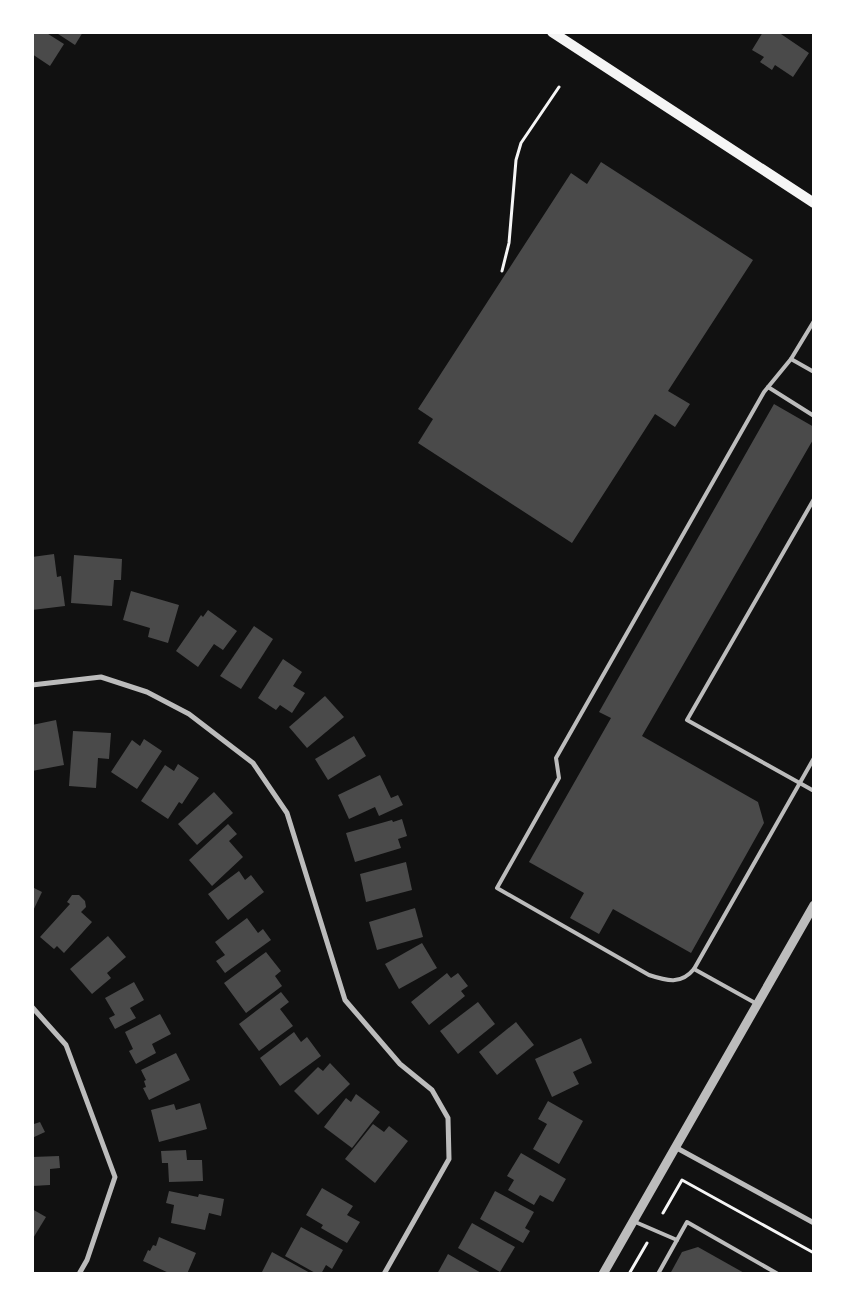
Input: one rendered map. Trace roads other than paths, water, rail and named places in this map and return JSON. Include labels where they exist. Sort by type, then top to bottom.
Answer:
[{"type":"main road","points":[[552,32],[564,36],[814,203]]},
{"type":"street","points":[[32,685],[101,677],[147,692],[189,714],[253,763],[288,813],[345,1000],[400,1064],[432,1090],[448,1118],[450,1159],[384,1274]]},
{"type":"street","points":[[603,1274],[814,905]]},
{"type":"street","points":[[32,1008],[66,1045],[115,1177],[87,1260],[79,1274]]},
{"type":"street","points":[[675,1147],[813,1221]]},
{"type":"lane","points":[[814,321],[791,359],[768,387],[556,758],[558,778],[497,888],[649,975],[674,981],[684,980],[694,969],[814,758]]},
{"type":"lane","points":[[791,359],[814,372]]},
{"type":"lane","points":[[768,387],[814,416]]},
{"type":"lane","points":[[814,499],[687,720],[814,791]]},
{"type":"lane","points":[[694,969],[757,1004]]},
{"type":"lane","points":[[633,1221],[677,1240]]},
{"type":"lane","points":[[658,1274],[687,1222],[778,1274]]}]
